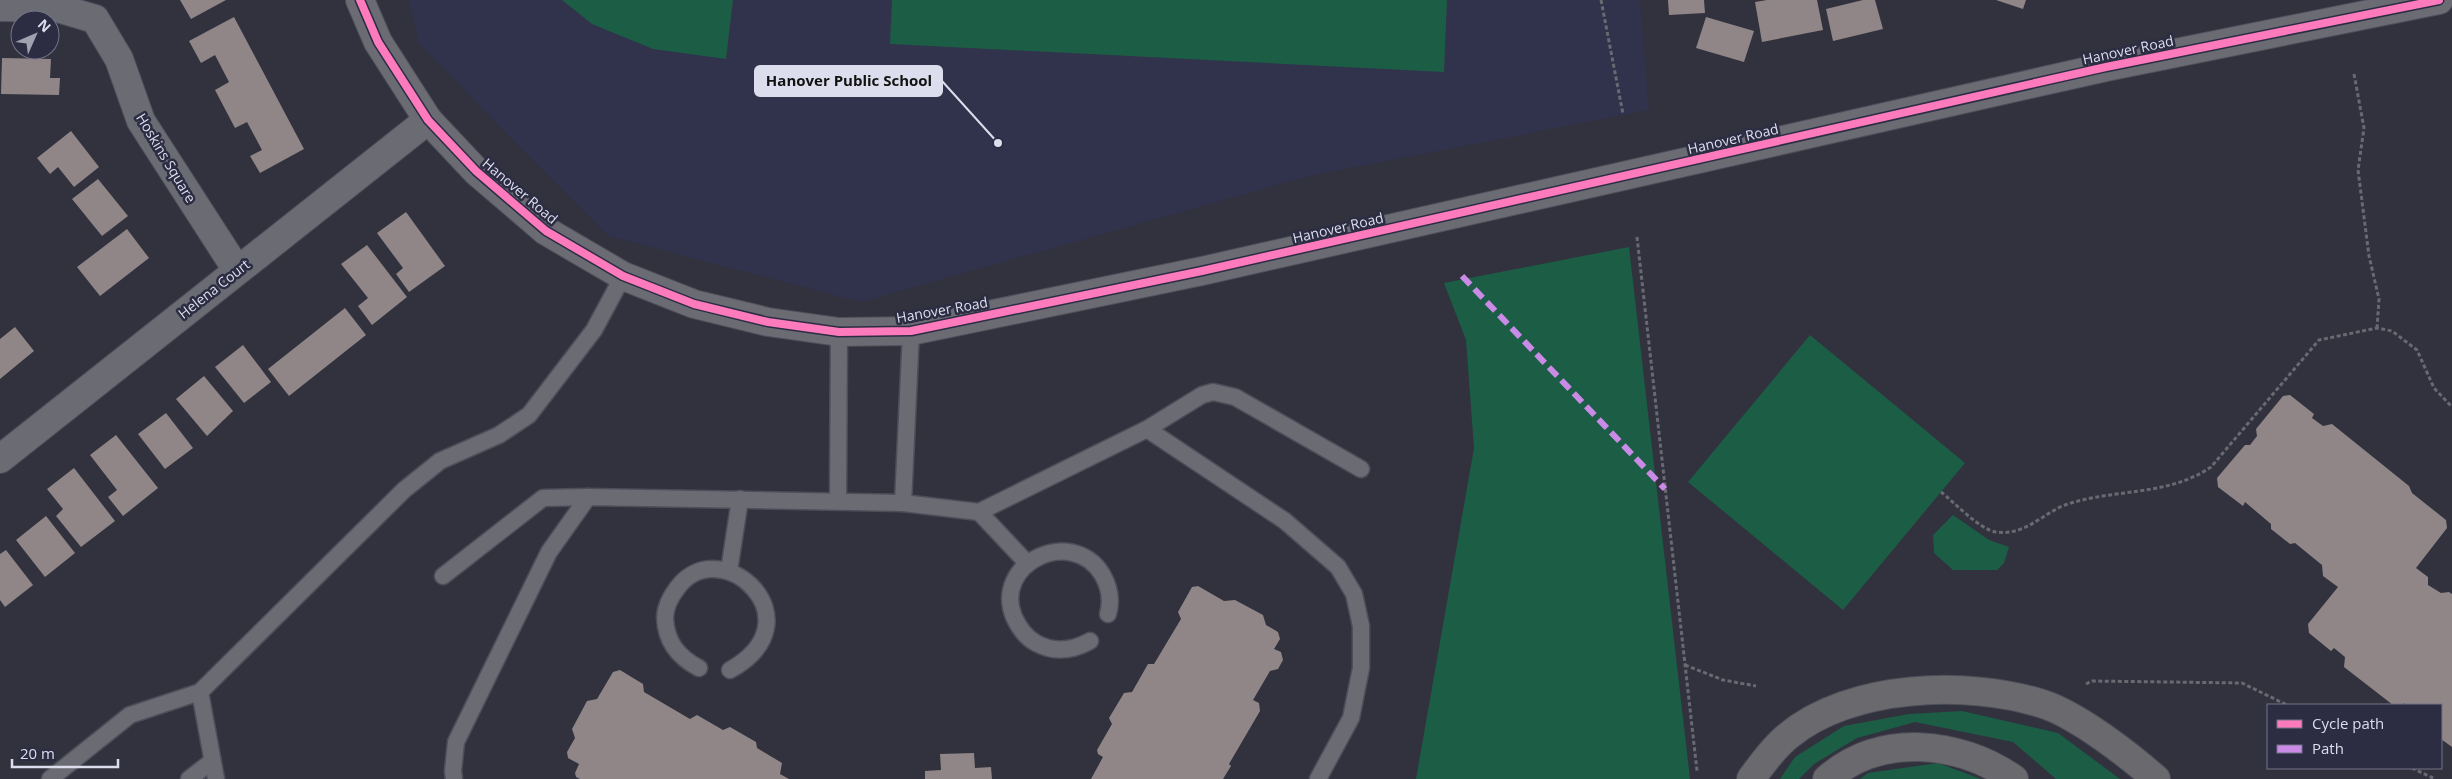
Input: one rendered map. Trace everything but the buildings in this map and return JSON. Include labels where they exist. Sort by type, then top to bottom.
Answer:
[{"type":"main road","points":[[1751,779],[1787,736],[1814,719],[1838,708],[1890,694],[1956,690],[1998,694],[2044,704],[2087,727],[2156,779]]},
{"type":"main road","points":[[1827,779],[1850,764],[1876,752],[1903,746],[1965,753],[1998,768],[2014,779]]},
{"type":"street","name":"Hanover Road","points":[[360,0],[378,42],[428,120],[476,171],[546,232],[623,276],[694,304],[768,322],[839,332],[911,331],[1202,271],[2106,68],[2399,4],[2439,0]]},
{"type":"street","name":"Hoskins Square","points":[[0,7],[58,8],[95,19],[119,59],[141,121],[237,270]]},
{"type":"street","name":"Helena Court","points":[[0,459],[428,120]]},
{"type":"lane","points":[[50,779],[130,715],[200,692],[404,490],[440,462],[499,435],[529,415],[585,343],[623,276]]},
{"type":"lane","points":[[903,503],[911,331]]},
{"type":"lane","points":[[838,501],[839,332]]},
{"type":"lane","points":[[443,576],[543,498],[588,497],[903,503],[978,512],[1147,429],[1202,395],[1213,392],[1235,397],[1361,470]]},
{"type":"lane","points":[[1147,429],[1285,521],[1338,567],[1354,594],[1362,626],[1361,668],[1351,718],[1318,779]]},
{"type":"lane","points":[[454,779],[456,742],[549,552],[588,497]]},
{"type":"lane","points":[[729,571],[740,500]]},
{"type":"lane","points":[[978,512],[1027,563]]},
{"type":"lane","points":[[1090,641],[1078,648],[1060,651],[1044,648],[1029,639],[1018,626],[1011,610],[1011,593],[1016,577],[1027,563],[1040,555],[1055,550],[1071,552],[1086,557],[1098,568],[1106,581],[1110,597],[1108,614]]},
{"type":"lane","points":[[699,668],[685,661],[673,648],[666,632],[665,615],[670,598],[680,584],[694,574],[712,569],[729,571],[743,578],[756,588],[764,603],[766,619],[764,635],[758,650],[746,661],[730,670]]},
{"type":"lane","points":[[200,692],[211,762],[216,779]]},
{"type":"lane","points":[[189,779],[211,762]]},
{"type":"path","points":[[1601,0],[1623,114]]},
{"type":"path","points":[[2354,74],[2364,128],[2358,170],[2369,256],[2379,299],[2377,328]]},
{"type":"path","points":[[1638,237],[1697,771]]},
{"type":"path","points":[[1941,492],[1971,518],[1994,532],[2010,532],[2029,526],[2063,506],[2085,499],[2155,489],[2193,479],[2211,467],[2319,340],[2377,328],[2392,331],[2417,350],[2434,388],[2452,407]]},
{"type":"path","points":[[1685,665],[1723,680],[1756,686]]},
{"type":"path","points":[[2086,684],[2092,681],[2242,683],[2285,704]]},
{"type":"path","points":[[2414,769],[2434,779]]},
{"type":"shaded area","points":[[408,0],[1640,0],[1649,110],[1309,176],[861,302],[608,236],[419,44]]},
{"type":"green space","points":[[562,0],[733,0],[726,59],[653,49],[592,24]]},
{"type":"green space","points":[[892,0],[1447,0],[1444,72],[890,44]]},
{"type":"green space","points":[[1629,247],[1690,779],[1416,779],[1474,448],[1466,340],[1444,283]]},
{"type":"green space","points":[[1810,335],[1965,463],[1843,610],[1688,482]]},
{"type":"green space","points":[[1953,515],[1989,540],[2009,547],[2004,563],[1997,570],[1953,570],[1934,553],[1933,535]]},
{"type":"green space","points":[[1962,711],[2058,733],[2120,779],[2056,779],[2013,742],[1915,722],[1857,738],[1814,764],[1799,779],[1780,779],[1795,757],[1844,726],[1909,714]]},
{"type":"green space","points":[[1938,763],[1981,779],[1860,779],[1868,773]]},
{"type":"marked path","points":[[1462,276],[1665,489]]},
{"type":"cycle path","points":[[360,0],[378,42],[428,120],[476,171],[546,231],[623,276],[694,304],[768,322],[839,332],[911,331],[1202,271],[2106,67],[2439,0]]},
{"type":"place","name":"Hanover Public School","points":[[998,143]]}]
